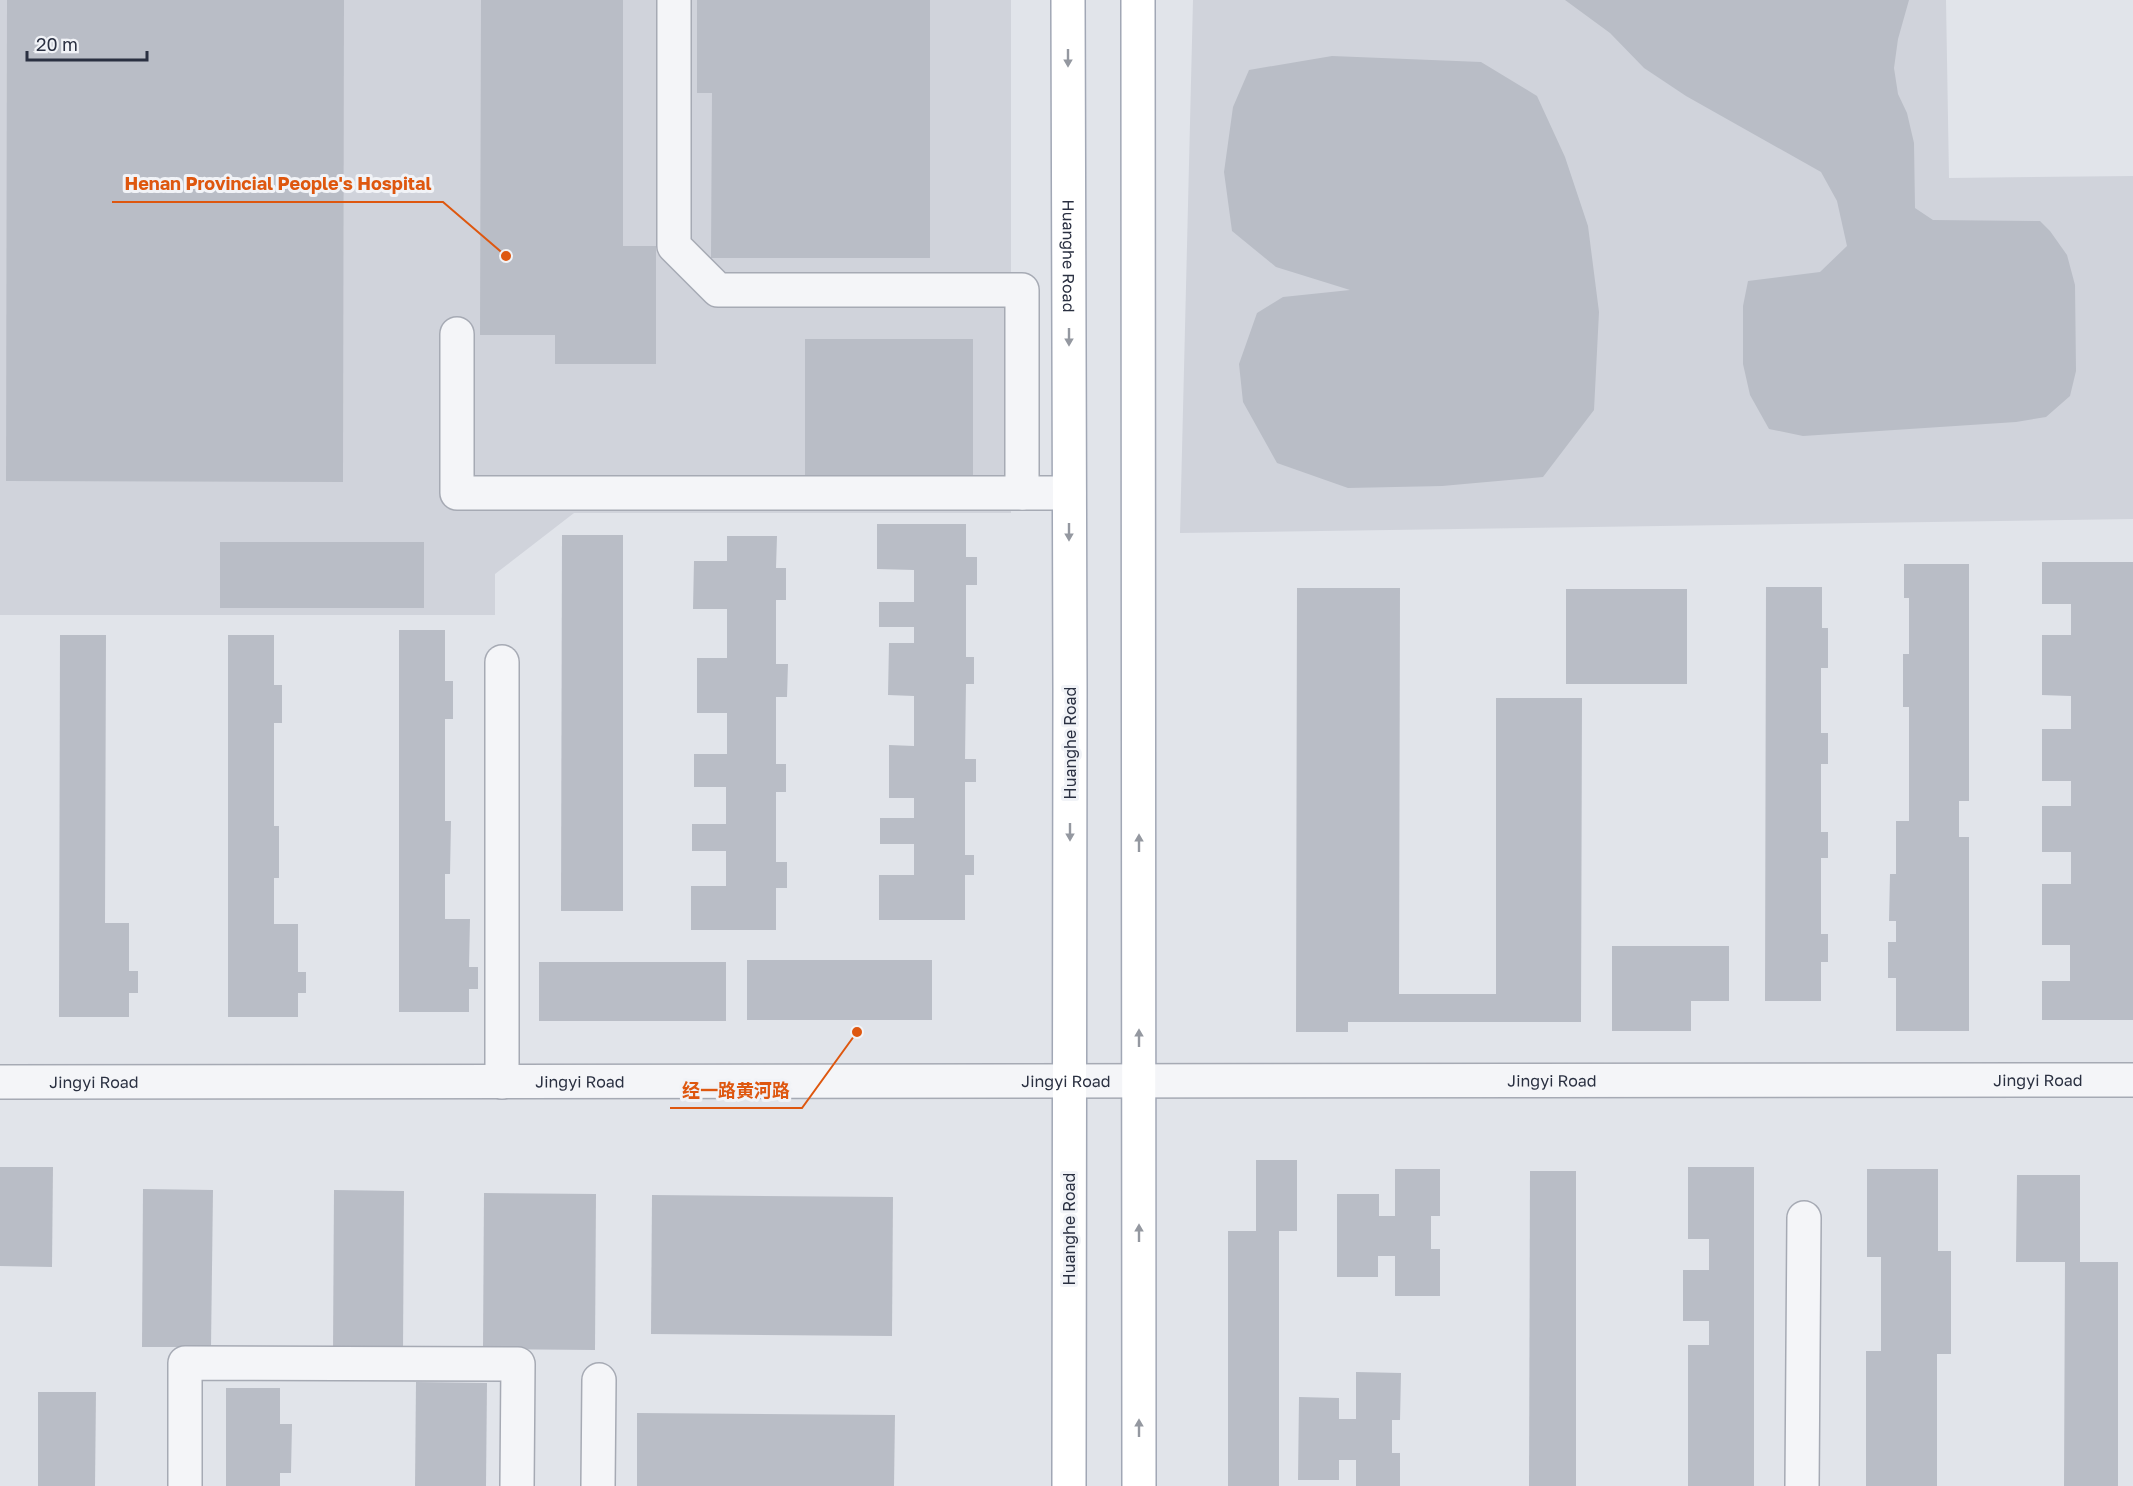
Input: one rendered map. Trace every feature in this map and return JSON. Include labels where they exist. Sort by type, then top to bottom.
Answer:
[{"type":"main road","name":"Huanghe Road","points":[[1068,0],[1069,1486]]},
{"type":"main road","points":[[1138,0],[1138,1486]]},
{"type":"street","points":[[674,0],[674,246],[718,290],[1022,290],[1022,493]]},
{"type":"street","points":[[457,334],[457,493],[1069,493]]},
{"type":"street","points":[[502,662],[502,1082]]},
{"type":"street","name":"Jingyi Road","points":[[0,1082],[2133,1080]]},
{"type":"street","points":[[1802,1486],[1804,1218]]},
{"type":"street","points":[[185,1486],[185,1363],[518,1365],[517,1486]]},
{"type":"street","points":[[598,1486],[599,1380]]},
{"type":"shaded area","points":[[0,0],[1011,0],[1011,513],[574,513],[495,574],[495,615],[0,615]]},
{"type":"shaded area","points":[[1193,0],[1946,0],[1949,178],[2133,176],[2133,519],[1180,533]]},
{"type":"building","points":[[7,0],[344,0],[343,482],[6,481]]},
{"type":"building","points":[[481,0],[623,0],[623,246],[656,246],[656,364],[555,364],[555,335],[480,335]]},
{"type":"building","points":[[697,0],[930,0],[930,258],[711,258],[712,93],[697,93]]},
{"type":"building","points":[[1565,0],[1909,0],[1898,39],[1894,68],[1898,94],[1907,113],[1914,143],[1915,208],[1933,220],[2040,221],[2050,231],[2067,255],[2075,285],[2076,371],[2070,396],[2046,417],[2016,422],[1803,436],[1769,429],[1750,395],[1743,364],[1743,306],[1748,281],[1820,272],[1847,246],[1837,201],[1821,172],[1686,96],[1644,68],[1610,33]]},
{"type":"building","points":[[1332,56],[1481,62],[1537,96],[1565,157],[1588,226],[1599,312],[1594,410],[1543,477],[1442,486],[1348,488],[1277,463],[1243,402],[1239,364],[1257,313],[1283,297],[1350,290],[1276,267],[1232,231],[1224,172],[1233,107],[1249,70]]},
{"type":"building","points":[[805,339],[973,339],[973,476],[805,476]]},
{"type":"building","points":[[877,524],[966,524],[966,557],[977,557],[977,585],[966,585],[966,657],[974,657],[974,684],[966,684],[965,759],[976,759],[976,782],[965,782],[965,855],[974,855],[974,875],[965,875],[965,920],[879,920],[879,875],[914,875],[914,844],[880,844],[880,818],[914,818],[914,798],[889,798],[889,745],[914,746],[914,696],[888,695],[889,643],[914,643],[914,627],[879,627],[879,602],[914,602],[914,570],[877,569]]},
{"type":"building","points":[[562,535],[623,535],[623,911],[561,911]]},
{"type":"building","points":[[727,536],[777,536],[776,568],[786,568],[786,600],[776,600],[776,664],[788,664],[787,697],[776,697],[776,764],[786,764],[786,792],[776,792],[776,862],[787,862],[787,888],[776,888],[776,930],[691,930],[691,886],[726,886],[726,851],[692,851],[692,824],[726,824],[726,787],[694,787],[694,754],[727,754],[727,713],[697,713],[697,658],[727,658],[727,609],[693,609],[694,561],[727,561]]},
{"type":"building","points":[[220,542],[424,542],[424,608],[220,608]]},
{"type":"building","points":[[2042,562],[2133,562],[2133,1020],[2042,1020],[2042,981],[2070,981],[2070,945],[2042,945],[2042,884],[2071,884],[2071,852],[2042,852],[2042,806],[2071,806],[2071,781],[2042,781],[2042,729],[2071,729],[2071,696],[2042,695],[2042,635],[2071,635],[2071,604],[2042,604]]},
{"type":"building","points":[[1904,564],[1969,564],[1969,801],[1959,801],[1959,837],[1969,837],[1969,1031],[1896,1031],[1896,978],[1888,978],[1888,942],[1896,942],[1896,921],[1889,921],[1890,874],[1896,874],[1896,821],[1909,821],[1909,707],[1903,707],[1903,654],[1909,654],[1909,598],[1904,598]]},
{"type":"building","points":[[1766,587],[1822,587],[1822,628],[1828,628],[1828,668],[1821,668],[1821,733],[1828,733],[1828,764],[1821,764],[1821,832],[1828,832],[1828,858],[1821,858],[1821,934],[1828,934],[1828,962],[1821,962],[1821,1001],[1765,1001]]},
{"type":"building","points":[[1297,588],[1400,588],[1399,994],[1496,994],[1496,698],[1582,698],[1581,1022],[1348,1022],[1348,1032],[1296,1032]]},
{"type":"building","points":[[1566,589],[1687,589],[1687,684],[1566,684]]},
{"type":"building","points":[[399,630],[445,630],[445,681],[453,681],[453,719],[445,719],[445,821],[451,821],[450,874],[445,874],[445,919],[470,919],[469,967],[478,967],[478,989],[469,989],[469,1012],[399,1012]]},
{"type":"building","points":[[60,635],[106,635],[105,923],[129,923],[129,971],[138,971],[138,993],[129,993],[129,1017],[59,1017]]},
{"type":"building","points":[[228,635],[274,635],[274,685],[282,685],[282,723],[274,723],[274,826],[279,826],[279,878],[274,878],[274,924],[298,924],[298,972],[306,972],[306,993],[298,993],[298,1017],[228,1017]]},
{"type":"building","points":[[1612,946],[1729,946],[1729,1001],[1691,1001],[1691,1031],[1612,1031]]},
{"type":"building","points":[[747,960],[932,960],[932,1020],[747,1020]]},
{"type":"building","points":[[539,962],[726,962],[726,1021],[539,1021]]},
{"type":"building","points":[[1256,1160],[1297,1160],[1297,1231],[1279,1231],[1279,1486],[1228,1486],[1228,1231],[1256,1231]]},
{"type":"building","points":[[0,1167],[53,1167],[52,1267],[0,1266]]},
{"type":"building","points":[[1688,1167],[1754,1167],[1754,1486],[1688,1486],[1688,1345],[1709,1345],[1709,1321],[1683,1321],[1683,1270],[1709,1270],[1709,1239],[1688,1239]]},
{"type":"building","points":[[1395,1169],[1440,1169],[1440,1216],[1431,1216],[1431,1249],[1440,1249],[1440,1296],[1395,1296],[1395,1256],[1378,1256],[1378,1277],[1337,1277],[1337,1194],[1379,1194],[1379,1216],[1395,1216]]},
{"type":"building","points":[[1867,1169],[1938,1169],[1938,1251],[1951,1251],[1951,1354],[1937,1354],[1937,1486],[1866,1486],[1866,1351],[1881,1351],[1881,1257],[1867,1257]]},
{"type":"building","points":[[1530,1171],[1576,1171],[1576,1486],[1529,1486]]},
{"type":"building","points":[[2017,1175],[2080,1175],[2080,1262],[2118,1262],[2118,1486],[2064,1486],[2065,1262],[2016,1262]]},
{"type":"building","points":[[143,1189],[213,1190],[211,1347],[142,1347]]},
{"type":"building","points":[[334,1190],[404,1191],[403,1351],[333,1351]]},
{"type":"building","points":[[484,1193],[596,1194],[595,1350],[483,1349]]},
{"type":"building","points":[[652,1195],[893,1197],[892,1336],[651,1334]]},
{"type":"building","points":[[1356,1372],[1401,1373],[1400,1420],[1392,1420],[1392,1453],[1400,1453],[1400,1486],[1356,1486],[1356,1460],[1339,1460],[1339,1480],[1298,1480],[1299,1397],[1339,1398],[1339,1419],[1356,1419]]},
{"type":"building","points":[[416,1382],[487,1383],[486,1486],[415,1486]]},
{"type":"building","points":[[226,1388],[280,1388],[280,1424],[292,1424],[291,1473],[280,1473],[280,1486],[226,1486]]},
{"type":"building","points":[[38,1392],[96,1392],[95,1486],[38,1486]]},
{"type":"building","points":[[637,1413],[895,1415],[894,1486],[637,1486]]},
{"type":"place","name":"Henan Provincial People's Hospital","points":[[506,256]]},
{"type":"place","name":"经一路黄河路","points":[[857,1032]]}]
